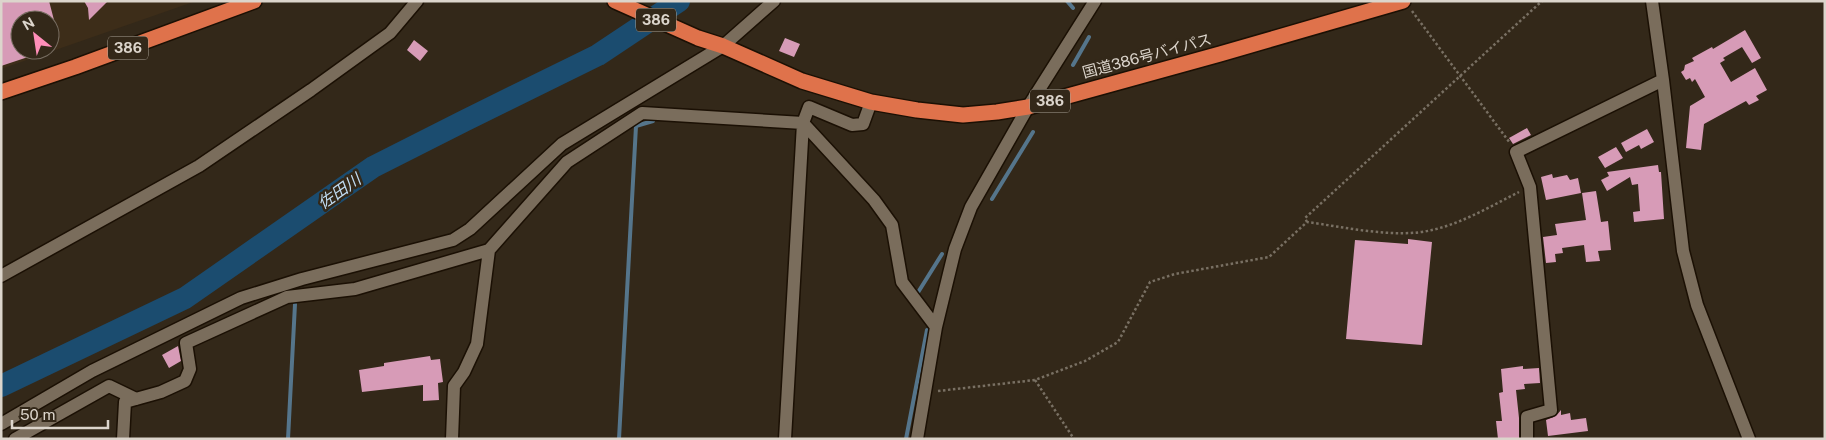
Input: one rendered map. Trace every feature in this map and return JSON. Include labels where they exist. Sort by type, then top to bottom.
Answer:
[{"type":"highway","name":"386","points":[[1,92],[84,64],[254,1]]},
{"type":"highway","name":"国道386号バイパス","points":[[615,1],[802,81],[871,102],[963,115],[1028,107],[1407,5]]},
{"type":"street","points":[[1,276],[199,166],[311,90],[390,33],[417,1]]},
{"type":"street","points":[[1,424],[92,371],[241,298],[302,279],[453,240],[470,229],[562,144],[723,46],[774,1]]},
{"type":"street","points":[[917,439],[936,327],[955,249],[971,207],[1028,107],[1095,1]]},
{"type":"street","points":[[1652,1],[1683,251],[1697,305],[1748,439]]},
{"type":"street","points":[[1527,439],[1527,417],[1551,410],[1530,187],[1516,152],[1663,80]]},
{"type":"street","points":[[785,439],[803,123],[809,107],[852,125],[863,124],[871,102]]},
{"type":"street","points":[[123,439],[124,402],[162,392],[185,381],[190,369],[186,343],[287,298],[355,289],[489,250],[567,162],[642,113],[803,123],[874,200],[892,225],[902,282],[936,327]]},
{"type":"street","points":[[452,439],[454,386],[464,372],[477,344],[489,250]]},
{"type":"street","points":[[15,439],[109,386],[136,399]]},
{"type":"path","points":[[1307,222],[1305,218],[1542,1]]},
{"type":"path","points":[[1407,5],[1516,152]]},
{"type":"path","points":[[925,392],[1035,380],[1085,361],[1118,342],[1150,282],[1174,274],[1269,257],[1307,222],[1397,233],[1431,230],[1463,220],[1530,187]]},
{"type":"path","points":[[1035,380],[1074,439]]},
{"type":"shaded area","points":[[1,1],[196,1],[60,48],[60,10],[10,10],[10,60],[27,60],[1,69]]},
{"type":"building","points":[[1,1],[49,1],[51,10],[10,10],[10,60],[19,60],[1,66]]},
{"type":"building","points":[[84,1],[108,1],[89,20],[88,8]]},
{"type":"building","points":[[1745,30],[1761,58],[1752,63],[1742,47],[1723,58],[1725,60],[1720,63],[1731,82],[1755,68],[1767,90],[1756,96],[1759,100],[1749,105],[1746,101],[1704,124],[1701,150],[1686,148],[1690,106],[1705,97],[1695,79],[1692,82],[1690,78],[1686,80],[1681,72],[1684,70],[1685,65],[1694,61],[1692,58],[1712,47],[1713,49]]},
{"type":"building","points":[[785,38],[800,44],[794,57],[779,51]]},
{"type":"building","points":[[414,40],[428,51],[420,61],[407,50]]},
{"type":"building","points":[[1527,128],[1531,135],[1513,144],[1509,138]]},
{"type":"building","points":[[1647,129],[1654,142],[1641,149],[1639,145],[1626,152],[1621,143]]},
{"type":"building","points":[[1616,147],[1623,158],[1605,168],[1598,157]]},
{"type":"building","points":[[1658,165],[1659,172],[1661,172],[1664,219],[1634,222],[1633,212],[1640,211],[1638,184],[1632,185],[1630,177],[1607,191],[1601,180],[1609,176],[1607,172]]},
{"type":"building","points":[[1552,174],[1553,178],[1567,175],[1570,180],[1578,178],[1581,193],[1546,200],[1541,177]]},
{"type":"building","points":[[1596,191],[1601,222],[1608,221],[1611,250],[1598,251],[1600,261],[1586,262],[1584,245],[1562,248],[1563,253],[1555,254],[1556,262],[1546,263],[1543,237],[1557,235],[1555,224],[1586,220],[1582,193]]},
{"type":"building","points":[[1408,239],[1432,242],[1422,345],[1346,339],[1355,240],[1408,244]]},
{"type":"building","points":[[178,346],[181,361],[169,368],[162,355]]},
{"type":"building","points":[[430,356],[431,360],[440,359],[443,382],[438,383],[439,400],[423,401],[423,385],[362,392],[359,370],[384,366],[384,363]]},
{"type":"building","points":[[1523,366],[1523,369],[1539,368],[1540,383],[1524,384],[1525,389],[1516,390],[1519,439],[1498,439],[1496,421],[1502,421],[1499,393],[1503,392],[1501,369]]},
{"type":"building","points":[[1561,410],[1561,415],[1570,413],[1571,420],[1586,418],[1588,431],[1548,436],[1546,420],[1556,416]]},
{"type":"waterway","name":"佐田川","points":[[1,386],[185,298],[373,167],[598,55],[679,1]]},
{"type":"waterway","points":[[1067,1],[1073,8]]},
{"type":"waterway","points":[[1073,65],[1089,37]]},
{"type":"waterway","points":[[619,439],[636,126],[653,121]]},
{"type":"waterway","points":[[992,199],[1033,132]]},
{"type":"waterway","points":[[918,297],[917,294],[942,254]]},
{"type":"waterway","points":[[288,439],[295,304]]},
{"type":"waterway","points":[[906,439],[927,330]]}]
